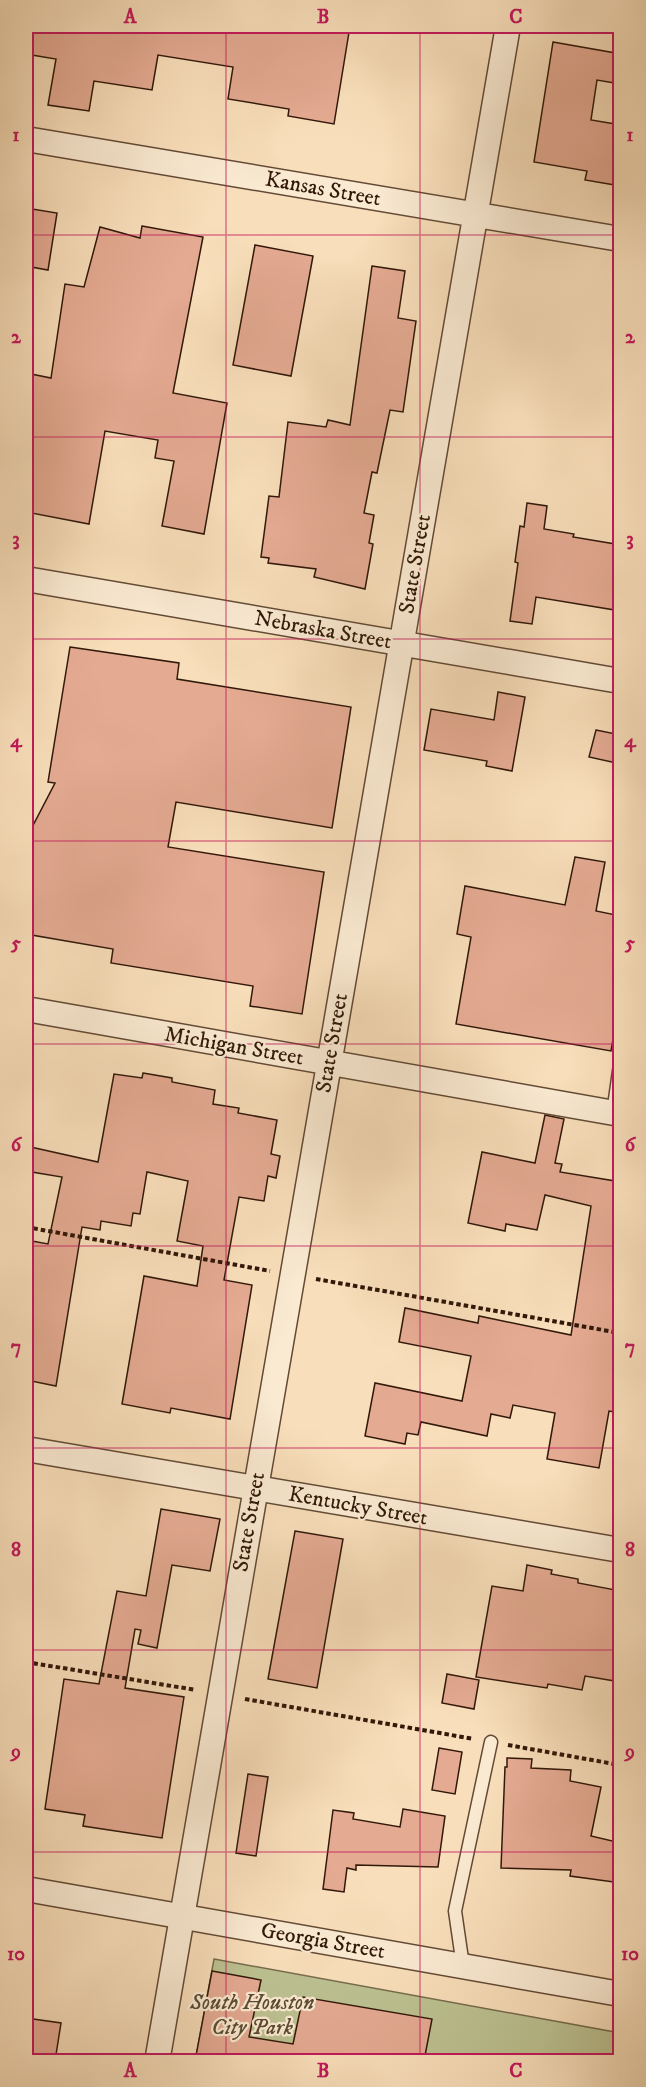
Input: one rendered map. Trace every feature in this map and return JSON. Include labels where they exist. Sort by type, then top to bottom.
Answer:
[{"type":"street","name":"State Street","points":[[157,2061],[508,26]]},
{"type":"street","name":"Kansas Street","points":[[26,140],[621,239]]},
{"type":"street","name":"Nebraska Street","points":[[26,579],[621,681]]},
{"type":"street","name":"Michigan Street","points":[[26,1009],[617,1114]]},
{"type":"street","name":"Kentucky Street","points":[[26,1449],[621,1550]]},
{"type":"street","name":"Georgia Street","points":[[26,1889],[621,1994]]},
{"type":"lane","points":[[617,1114],[621,1064]]},
{"type":"lane","points":[[463,1966],[455,1911],[491,1742]]},
{"type":"path","points":[[26,1227],[621,1333]]},
{"type":"path","points":[[26,1662],[621,1765]]},
{"type":"green space","name":"South Houston City Park","points":[[214,1959],[620,2033],[620,2061],[195,2062]]},
{"type":"building","points":[[26,26],[350,26],[334,124],[288,116],[289,109],[228,99],[233,67],[158,55],[152,90],[94,81],[89,111],[48,105],[56,59],[26,54]]},
{"type":"building","points":[[553,42],[621,54],[621,84],[597,80],[591,120],[621,125],[621,186],[585,180],[587,171],[534,162]]},
{"type":"building","points":[[26,208],[57,213],[48,270],[26,266]]},
{"type":"building","points":[[142,226],[203,237],[173,393],[227,403],[204,534],[162,526],[174,461],[155,458],[158,440],[105,431],[89,524],[26,512],[26,373],[51,378],[65,284],[84,287],[100,227],[140,238]]},
{"type":"building","points":[[255,245],[313,256],[291,376],[233,365]]},
{"type":"building","points":[[372,266],[405,271],[398,318],[416,321],[403,412],[390,410],[377,473],[372,472],[364,513],[374,515],[369,543],[373,544],[365,589],[314,577],[316,569],[268,563],[269,558],[261,557],[269,496],[279,497],[288,422],[326,427],[328,420],[350,425]]},
{"type":"building","points":[[527,503],[547,506],[544,529],[574,534],[573,537],[621,545],[621,611],[536,597],[532,624],[510,621],[518,563],[515,562],[520,526],[524,527]]},
{"type":"building","points":[[70,647],[179,663],[177,679],[351,707],[332,828],[176,802],[168,847],[324,872],[302,1014],[250,1006],[253,986],[111,963],[113,949],[26,934],[26,839],[55,783],[48,782]]},
{"type":"building","points":[[498,692],[525,697],[512,771],[486,766],[487,761],[424,750],[431,709],[494,720]]},
{"type":"building","points":[[596,730],[621,735],[621,764],[589,757]]},
{"type":"building","points":[[575,857],[605,862],[596,911],[621,916],[621,994],[611,1051],[456,1024],[471,937],[457,934],[465,886],[565,905]]},
{"type":"building","points":[[143,1073],[172,1078],[172,1082],[215,1090],[213,1104],[239,1108],[238,1113],[277,1120],[271,1154],[280,1156],[276,1178],[268,1176],[264,1201],[239,1197],[224,1280],[252,1285],[230,1419],[171,1408],[170,1413],[122,1404],[144,1276],[197,1286],[203,1246],[177,1241],[188,1181],[147,1172],[140,1214],[133,1213],[131,1226],[101,1221],[100,1230],[82,1227],[56,1386],[26,1380],[26,1240],[48,1244],[62,1177],[26,1171],[26,1146],[98,1162],[114,1074],[142,1078]]},
{"type":"building","points":[[545,1115],[564,1119],[555,1163],[562,1164],[560,1172],[621,1182],[621,1413],[609,1411],[599,1468],[547,1459],[555,1413],[513,1405],[510,1418],[491,1414],[487,1436],[421,1422],[418,1435],[407,1433],[405,1444],[365,1436],[375,1383],[462,1401],[471,1356],[399,1342],[405,1308],[478,1323],[479,1316],[571,1335],[591,1206],[545,1195],[537,1230],[506,1224],[505,1231],[468,1223],[482,1152],[535,1163]]},
{"type":"building","points":[[161,1509],[220,1519],[210,1571],[172,1565],[157,1648],[138,1644],[141,1630],[135,1629],[125,1688],[184,1697],[162,1838],[83,1826],[85,1815],[45,1809],[64,1679],[99,1684],[117,1591],[146,1596]]},
{"type":"building","points":[[295,1531],[343,1539],[317,1688],[268,1679]]},
{"type":"building","points":[[527,1565],[552,1570],[551,1574],[578,1579],[578,1583],[621,1591],[621,1682],[585,1676],[582,1690],[548,1684],[547,1688],[476,1677],[492,1586],[523,1591]]},
{"type":"building","points":[[447,1674],[479,1680],[474,1709],[442,1703]]},
{"type":"building","points":[[439,1748],[462,1752],[455,1794],[432,1790]]},
{"type":"building","points":[[507,1758],[532,1759],[531,1768],[571,1770],[570,1781],[601,1787],[591,1836],[621,1843],[621,1883],[570,1876],[571,1870],[501,1868]]},
{"type":"building","points":[[248,1774],[268,1777],[256,1856],[236,1853]]},
{"type":"building","points":[[403,1809],[445,1816],[438,1867],[356,1865],[356,1870],[347,1868],[344,1892],[323,1889],[333,1810],[354,1813],[353,1819],[400,1827]]},
{"type":"building","points":[[212,1971],[261,1980],[249,2037],[293,2044],[303,1997],[432,2019],[424,2061],[195,2061]]},
{"type":"building","points":[[26,2018],[61,2023],[55,2061],[26,2061]]}]
